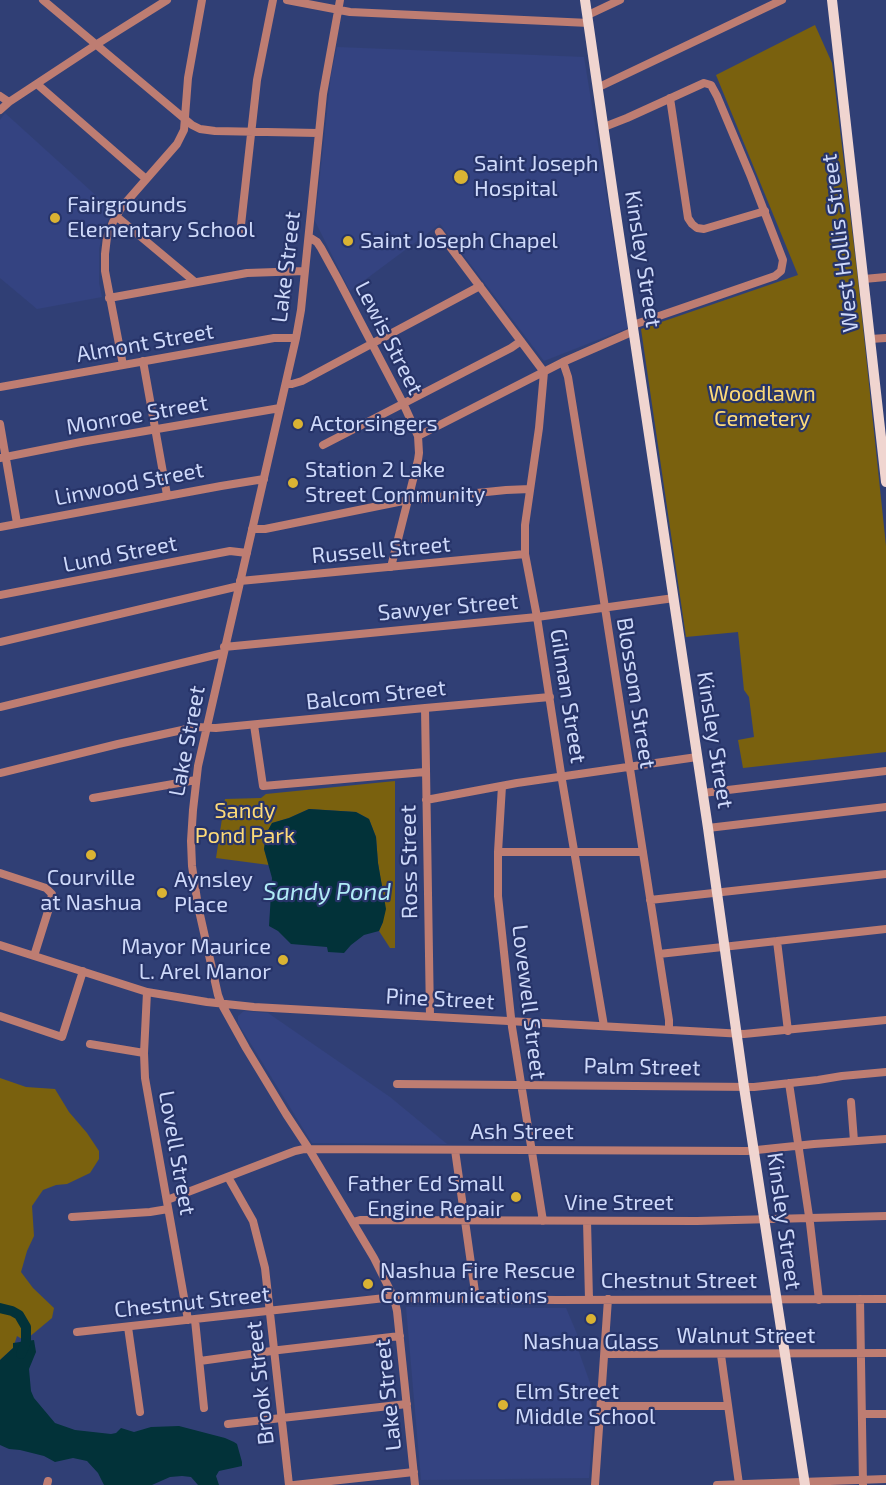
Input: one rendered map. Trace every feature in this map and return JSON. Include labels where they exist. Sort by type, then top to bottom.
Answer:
[{"type":"main road","name":"Kinsley Street","points":[[585,0],[804,1483]]},
{"type":"main road","name":"West Hollis Street","points":[[832,0],[886,482]]},
{"type":"street","points":[[43,0],[192,125],[207,130],[318,133]]},
{"type":"street","points":[[0,110],[96,44],[167,0]]},
{"type":"street","points":[[123,364],[105,271],[105,254],[110,229],[116,216],[181,138],[186,121],[188,78],[202,0]]},
{"type":"street","points":[[240,234],[257,80],[273,0]]},
{"type":"street","points":[[287,0],[338,10],[362,12],[588,19],[620,0]]},
{"type":"street","name":"Lake Street","points":[[340,0],[318,133],[301,309],[286,384],[206,727],[196,780],[191,832],[192,866],[198,906],[221,1003],[246,1048],[353,1222],[394,1298],[398,1311],[415,1485]]},
{"type":"street","points":[[598,87],[782,0]]},
{"type":"street","points":[[418,436],[634,328],[779,274],[783,268],[783,260],[765,211],[711,85],[704,83],[604,127]]},
{"type":"street","points":[[37,84],[146,178]]},
{"type":"street","points":[[0,96],[9,102]]},
{"type":"street","points":[[670,98],[688,218],[692,224],[704,229],[765,211]]},
{"type":"street","points":[[116,216],[195,282]]},
{"type":"street","points":[[439,232],[544,372]]},
{"type":"street","name":"Lewis Street","points":[[309,237],[321,248],[418,436],[418,460],[391,567]]},
{"type":"street","points":[[109,298],[247,273],[305,271]]},
{"type":"street","points":[[864,279],[886,277]]},
{"type":"street","points":[[286,384],[302,381],[480,286]]},
{"type":"street","name":"Almont Street","points":[[0,387],[274,338],[296,338]]},
{"type":"street","points":[[870,339],[886,338]]},
{"type":"street","points":[[323,445],[521,341]]},
{"type":"street","points":[[143,361],[167,495]]},
{"type":"street","name":"Blossom Street","points":[[563,362],[568,377],[605,607],[669,1030]]},
{"type":"street","name":"Gilman Street","points":[[544,372],[539,428],[525,525],[525,554],[604,1026]]},
{"type":"street","name":"Monroe Street","points":[[3,458],[280,408]]},
{"type":"street","points":[[0,424],[3,458],[18,524]]},
{"type":"street","name":"Linwood Street","points":[[0,526],[264,479]]},
{"type":"street","points":[[252,529],[265,529],[408,500],[530,489]]},
{"type":"street","name":"Lund Street","points":[[0,595],[230,552],[247,553]]},
{"type":"street","name":"Russell Street","points":[[0,642],[239,583],[525,554]]},
{"type":"street","name":"Sawyer Street","points":[[0,707],[224,650],[537,617],[674,598]]},
{"type":"street","name":"Balcom Street","points":[[0,772],[188,728],[254,725],[550,697]]},
{"type":"street","name":"Ross Street","points":[[425,708],[430,1017]]},
{"type":"street","points":[[254,725],[263,786],[425,772]]},
{"type":"street","points":[[426,800],[562,776],[697,757]]},
{"type":"street","points":[[703,793],[886,771]]},
{"type":"street","points":[[93,798],[196,780]]},
{"type":"street","name":"Lovewell Street","points":[[502,786],[498,896],[511,1021],[543,1221]]},
{"type":"street","points":[[708,828],[886,807]]},
{"type":"street","points":[[498,852],[643,852]]},
{"type":"street","points":[[0,873],[46,888],[51,894],[50,905],[34,956]]},
{"type":"street","points":[[650,900],[886,874]]},
{"type":"street","points":[[658,954],[886,929]]},
{"type":"street","points":[[777,941],[788,1030]]},
{"type":"street","name":"Pine Street","points":[[0,945],[147,992],[254,1007],[737,1034],[886,1020]]},
{"type":"street","points":[[0,1016],[62,1037],[83,971]]},
{"type":"street","name":"Lovell Street","points":[[147,992],[145,1078],[200,1361],[204,1408]]},
{"type":"street","points":[[90,1044],[144,1053]]},
{"type":"street","name":"Palm Street","points":[[397,1084],[744,1087],[886,1072]]},
{"type":"street","points":[[789,1083],[819,1300]]},
{"type":"street","points":[[851,1102],[854,1141]]},
{"type":"street","name":"Ash Street","points":[[72,1217],[150,1212],[228,1177],[295,1151],[309,1149],[754,1151],[886,1139]]},
{"type":"street","points":[[455,1150],[476,1299]]},
{"type":"street","name":"Brook Street","points":[[228,1177],[255,1227],[266,1274],[289,1485]]},
{"type":"street","name":"Vine Street","points":[[353,1222],[360,1220],[697,1221],[886,1215]]},
{"type":"street","points":[[587,1221],[589,1299]]},
{"type":"street","name":"Chestnut Street","points":[[77,1332],[381,1298],[886,1299]]},
{"type":"street","points":[[595,1485],[608,1299]]},
{"type":"street","points":[[860,1299],[863,1482]]},
{"type":"street","points":[[128,1327],[140,1412]]},
{"type":"street","points":[[200,1361],[400,1336]]},
{"type":"street","name":"Walnut Street","points":[[605,1354],[886,1353]]},
{"type":"street","points":[[721,1355],[739,1484]]},
{"type":"street","points":[[228,1424],[407,1404]]},
{"type":"street","points":[[601,1406],[728,1406]]},
{"type":"street","points":[[862,1414],[886,1414]]},
{"type":"street","points":[[294,1485],[414,1472]]},
{"type":"street","points":[[717,1485],[863,1482],[886,1479]]},
{"type":"shaded area","name":"Saint Joseph Hospital","points":[[337,47],[584,57],[628,328],[544,361],[440,224],[350,291],[315,221],[331,75]]},
{"type":"shaded area","name":"Fairgrounds Elementary School","points":[[5,113],[112,210],[99,249],[99,283],[102,297],[37,309],[0,278],[0,120]]},
{"type":"shaded area","points":[[244,1011],[268,1013],[390,1097],[447,1144],[312,1143],[238,1023],[238,1016]]},
{"type":"shaded area","name":"Elm Street Middle School","points":[[406,1307],[566,1308],[577,1334],[579,1352],[590,1383],[593,1427],[589,1478],[421,1480]]},
{"type":"green space","name":"Woodlawn Cemetery","points":[[815,25],[832,63],[886,546],[886,752],[743,768],[738,740],[754,737],[749,697],[744,690],[738,632],[686,637],[641,329],[798,275],[716,75]]},
{"type":"green space","name":"Sandy Pond Park","points":[[395,781],[395,948],[390,948],[379,931],[383,922],[382,887],[376,837],[369,819],[356,812],[309,809],[272,823],[266,834],[264,849],[269,865],[216,858],[225,799],[261,798],[266,794]]},
{"type":"green space","points":[[0,1078],[26,1087],[55,1089],[69,1112],[99,1151],[99,1159],[90,1173],[67,1184],[43,1190],[32,1206],[34,1236],[21,1272],[33,1288],[54,1308],[52,1318],[28,1338],[22,1339],[17,1336],[13,1348],[0,1360]]},
{"type":"water","name":"Sandy Pond","points":[[309,809],[356,812],[369,819],[376,837],[386,909],[383,922],[379,931],[364,935],[344,953],[328,952],[327,947],[291,944],[278,931],[269,926],[272,878],[264,849],[266,834],[272,823]]},
{"type":"water","points":[[34,1340],[36,1352],[29,1369],[31,1391],[55,1423],[75,1430],[111,1434],[121,1428],[134,1432],[151,1427],[179,1426],[234,1442],[237,1444],[242,1466],[219,1471],[216,1476],[219,1485],[198,1485],[191,1477],[182,1476],[170,1477],[152,1485],[104,1485],[98,1473],[87,1461],[73,1458],[55,1462],[44,1456],[0,1445],[0,1360],[13,1348],[13,1343]]},
{"type":"waterway","points":[[0,1308],[19,1315],[26,1327],[26,1342],[21,1354]]},
{"type":"place","name":"Saint Joseph Hospital","points":[[461,177]]},
{"type":"place","name":"Fairgrounds Elementary School","points":[[55,218]]},
{"type":"place","name":"Saint Joseph Chapel","points":[[348,241]]},
{"type":"place","name":"Actorsingers","points":[[298,424]]},
{"type":"place","name":"Station 2 Lake Street Community","points":[[293,483]]},
{"type":"place","name":"Courville at Nashua","points":[[91,855]]},
{"type":"place","name":"Aynsley Place","points":[[162,893]]},
{"type":"place","name":"Mayor Maurice L. Arel Manor","points":[[283,960]]},
{"type":"place","name":"Father Ed Small Engine Repair","points":[[516,1197]]},
{"type":"place","name":"Nashua Fire Rescue Communications","points":[[368,1284]]},
{"type":"place","name":"Nashua Glass","points":[[591,1319]]},
{"type":"place","name":"Elm Street Middle School","points":[[503,1405]]}]
